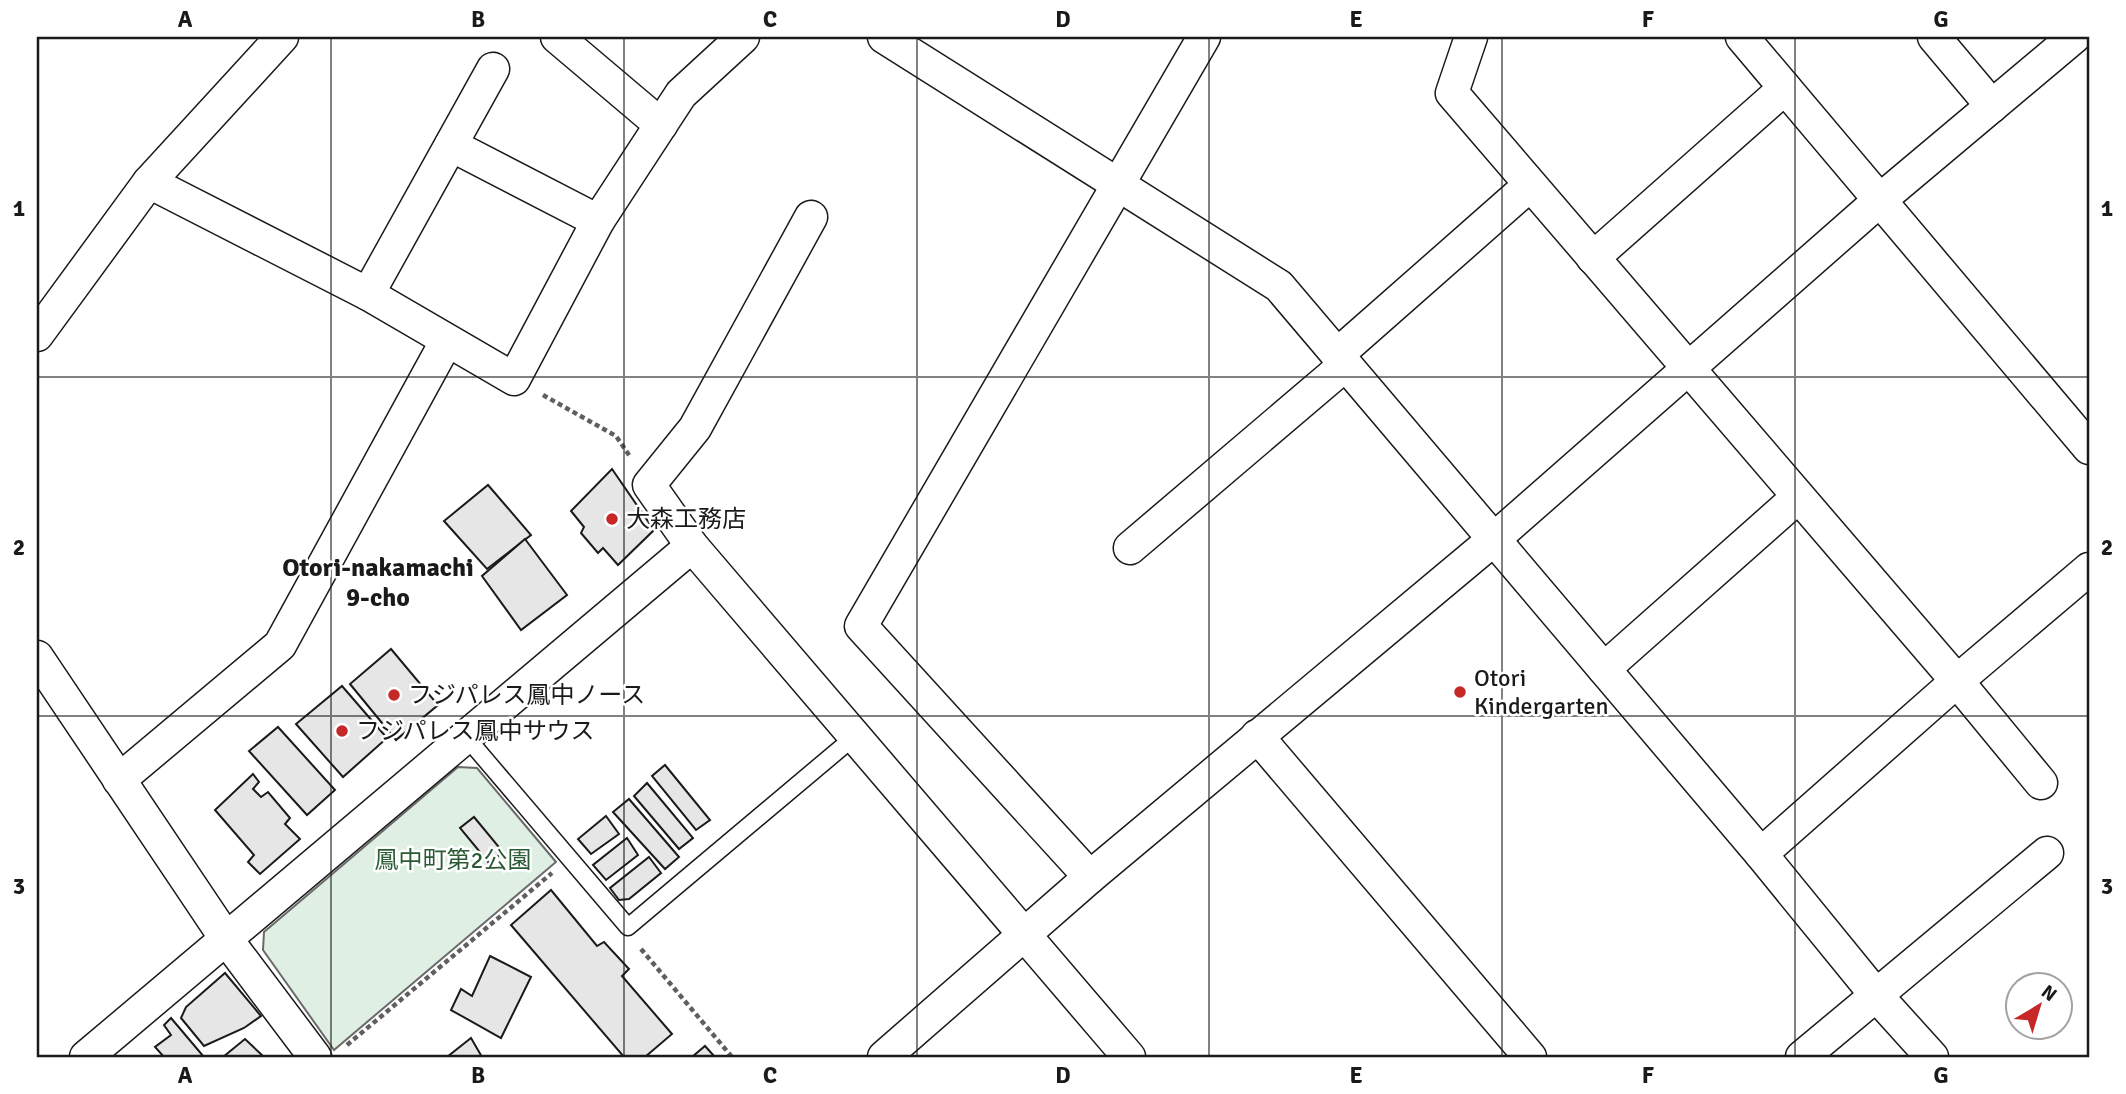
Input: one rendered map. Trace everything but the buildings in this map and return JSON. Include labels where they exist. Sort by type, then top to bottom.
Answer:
[{"type":"street","points":[[37,335],[149,182],[282,37]]},
{"type":"street","points":[[557,37],[661,125]]},
{"type":"street","points":[[149,182],[368,294],[446,342],[514,379],[598,221],[681,94],[743,37]]},
{"type":"street","points":[[884,37],[1120,183],[1279,286],[1761,854],[1875,995],[1932,1057]]},
{"type":"street","points":[[1090,877],[861,626],[1204,37]]},
{"type":"street","points":[[1471,37],[1452,93],[1957,681],[2040,783]]},
{"type":"street","points":[[1742,37],[2089,448]]},
{"type":"street","points":[[1934,37],[1992,106]]},
{"type":"street","points":[[884,1057],[1090,877],[1493,540],[1880,200],[2074,37]]},
{"type":"street","points":[[368,294],[493,69]]},
{"type":"street","points":[[1593,258],[1785,88]]},
{"type":"street","points":[[452,145],[598,221]]},
{"type":"street","points":[[1130,548],[1341,360],[1530,185]]},
{"type":"street","points":[[811,217],[695,428],[649,485],[692,546],[1129,1057]]},
{"type":"street","points":[[119,779],[280,645],[446,342]]},
{"type":"street","points":[[1604,669],[1798,496]]},
{"type":"street","points":[[86,1057],[692,546]]},
{"type":"street","points":[[1761,854],[2089,569]]},
{"type":"street","points":[[37,657],[227,940],[329,1053]]},
{"type":"street","points":[[1257,736],[1530,1057]]},
{"type":"street","points":[[1802,1057],[2047,853]]},
{"type":"lane","points":[[467,738],[628,927],[854,737]]},
{"type":"path","points":[[514,379],[616,436],[649,485]]},
{"type":"path","points":[[329,1053],[570,858]]},
{"type":"path","points":[[628,927],[636,944],[732,1057]]},
{"type":"green space","name":"鳳中町第2公園","points":[[458,767],[477,768],[556,862],[334,1050],[263,950],[264,932]]},
{"type":"place","name":"大森工務店","points":[[612,519]]},
{"type":"place","name":"Otori Kindergarten","points":[[1460,692]]},
{"type":"place","name":"フジパレス鳳中ノース","points":[[394,695]]},
{"type":"place","name":"フジパレス鳳中サウス","points":[[342,731]]},
{"type":"district","name":"Otori-nakamachi 9-cho","points":[[378,582]]}]
